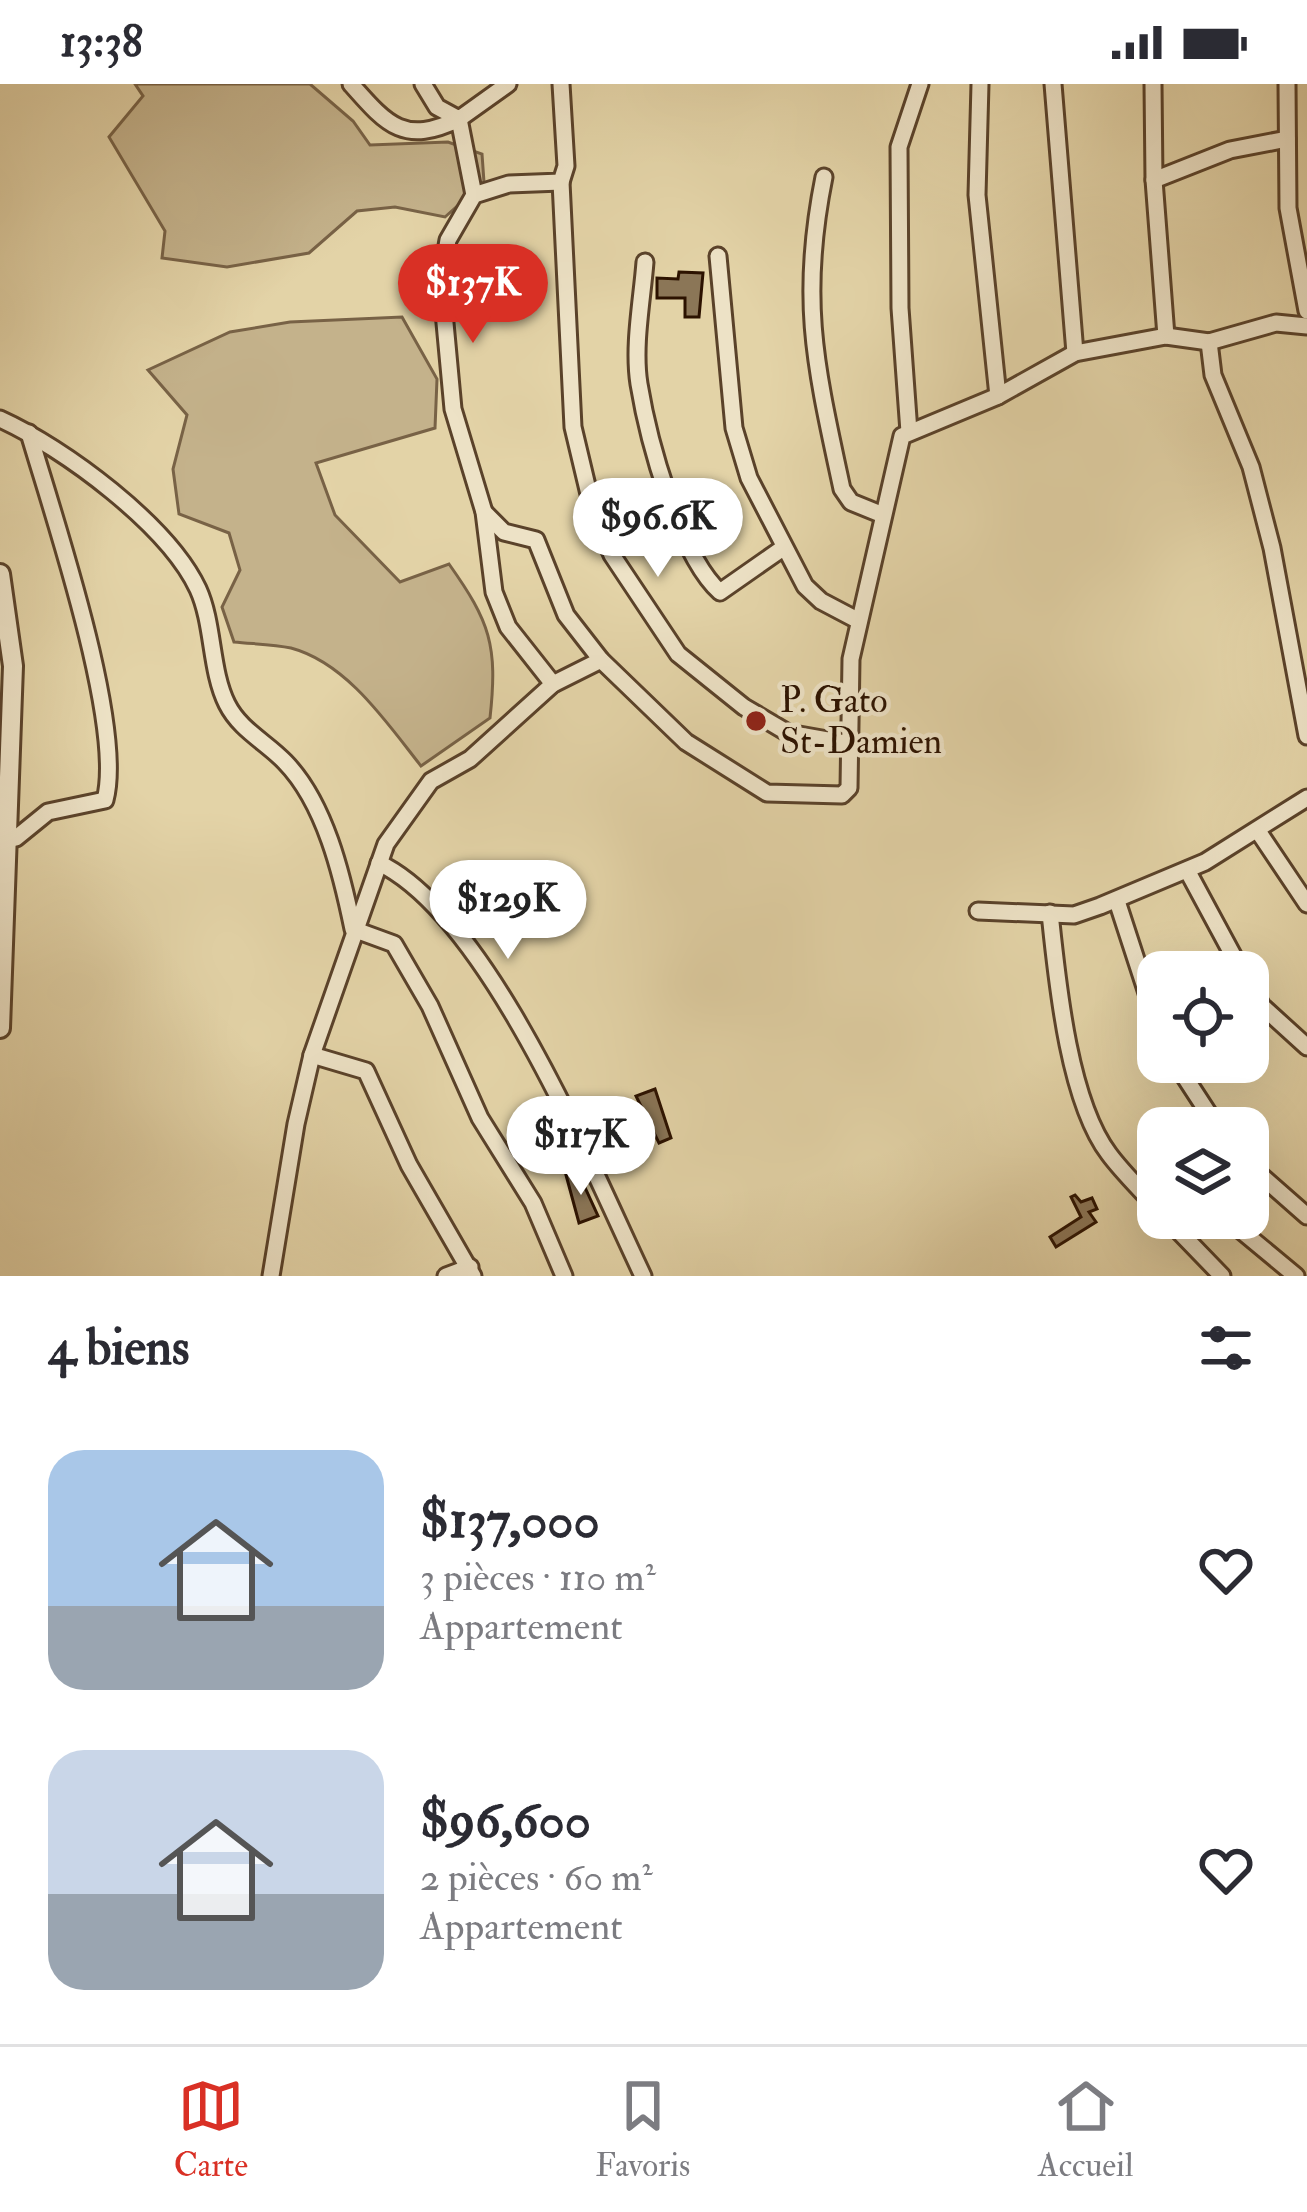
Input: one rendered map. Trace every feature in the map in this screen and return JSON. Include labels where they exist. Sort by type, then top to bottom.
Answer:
[{"type":"street","points":[[351,84],[399,130],[431,133],[508,84]]},
{"type":"street","points":[[423,84],[437,106],[459,119],[474,195],[448,240],[441,280],[453,409],[484,512],[493,586],[508,627],[553,685]]},
{"type":"street","points":[[561,84],[573,427],[593,511],[612,556],[678,653],[744,707],[788,733],[850,744]]},
{"type":"street","points":[[909,432],[897,222],[899,147],[920,84]]},
{"type":"street","points":[[980,84],[977,195],[998,396]]},
{"type":"street","points":[[1053,84],[1075,353]]},
{"type":"street","points":[[1154,84],[1154,180],[1166,336]]},
{"type":"street","points":[[1287,84],[1288,208],[1307,311]]},
{"type":"street","points":[[1154,180],[1231,150],[1287,139]]},
{"type":"street","points":[[824,177],[809,277],[814,368],[842,489],[851,502],[884,515]]},
{"type":"street","points":[[474,195],[509,184],[561,182]]},
{"type":"street","points":[[718,256],[724,351],[740,453],[805,586],[821,602],[859,621]]},
{"type":"street","points":[[645,262],[638,381],[672,505],[694,553],[720,592],[783,548]]},
{"type":"street","points":[[484,512],[504,532],[536,539],[564,611],[601,660],[686,742],[767,793],[842,795],[849,788],[851,659],[898,443],[909,432],[998,396],[1075,353],[1166,336],[1209,342],[1276,323],[1307,326]]},
{"type":"street","points":[[1209,342],[1213,375],[1252,467],[1307,736]]},
{"type":"street","points":[[0,419],[53,445],[116,494],[182,563],[200,593],[227,704],[250,733],[286,762],[318,816],[342,875],[353,929]]},
{"type":"street","points":[[4,844],[48,812],[105,800],[107,789],[104,730],[84,621],[29,433]]},
{"type":"street","points":[[0,574],[13,666],[0,1028]]},
{"type":"street","points":[[271,1276],[296,1124],[313,1055],[353,929],[390,837],[431,781],[470,759],[553,685],[601,660]]},
{"type":"street","points":[[978,911],[1074,915],[1117,901],[1258,831],[1307,798]]},
{"type":"street","points":[[1258,831],[1307,904]]},
{"type":"street","points":[[379,863],[415,889],[472,945],[561,1104],[643,1276]]},
{"type":"street","points":[[1186,870],[1230,951]]},
{"type":"street","points":[[1117,901],[1137,962]]},
{"type":"street","points":[[1051,913],[1060,1007],[1079,1083],[1105,1148],[1137,1185]]},
{"type":"street","points":[[353,929],[394,944],[430,1006],[480,1118],[530,1196],[564,1276]]},
{"type":"street","points":[[1269,1013],[1307,1048]]},
{"type":"street","points":[[313,1055],[366,1071],[410,1165],[471,1272],[446,1276]]},
{"type":"street","points":[[1269,1183],[1307,1216]]},
{"type":"street","points":[[1186,1239],[1222,1276]]},
{"type":"street","points":[[1251,1239],[1296,1276]]},
{"type":"shaded area","points":[[135,84],[310,84],[353,121],[370,145],[448,142],[482,154],[484,182],[445,217],[395,207],[357,211],[309,253],[227,267],[162,258],[165,231],[109,137],[143,96]]},
{"type":"shaded area","points":[[402,317],[437,379],[435,428],[316,463],[335,515],[400,582],[449,564],[474,602],[488,635],[493,671],[490,718],[421,766],[364,696],[330,667],[291,648],[234,642],[222,607],[240,570],[229,533],[179,514],[173,469],[187,415],[148,370],[230,332],[290,322]]},
{"type":"building","points":[[679,272],[703,273],[699,317],[685,317],[685,298],[657,298],[657,278],[678,279]]},
{"type":"building","points":[[655,1089],[671,1138],[659,1143],[636,1096]]},
{"type":"building","points":[[577,1170],[598,1216],[579,1223],[566,1175]]},
{"type":"building","points":[[1071,1197],[1081,1202],[1092,1198],[1097,1209],[1089,1212],[1096,1222],[1056,1247],[1050,1237],[1081,1217]]},
{"type":"place","name":"P. Gato St-Damien","points":[[756,721]]}]
